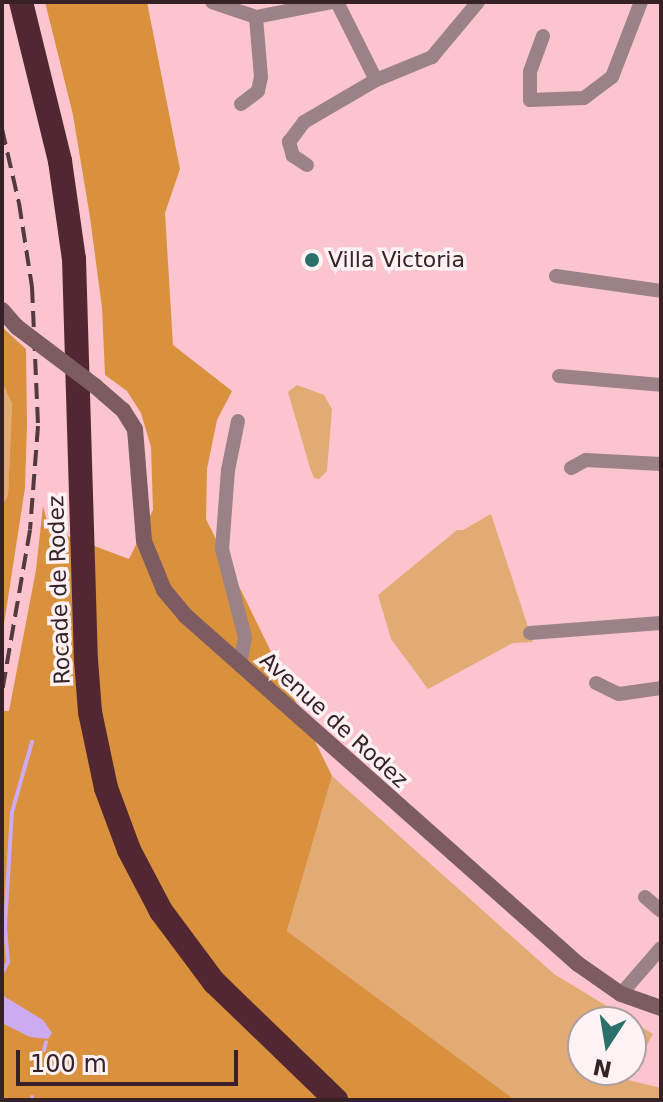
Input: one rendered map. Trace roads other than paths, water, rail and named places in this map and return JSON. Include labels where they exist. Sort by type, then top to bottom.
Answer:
[{"type":"highway","name":"Rocade de Rodez","points":[[5,2],[44,161],[59,273],[71,659],[82,756],[116,860],[152,924],[209,1000],[317,1100]]},
{"type":"highway","name":"Rocade de Rodez","points":[[21,2],[60,161],[74,259],[86,660],[90,712],[106,788],[129,850],[161,911],[214,982],[336,1100]]},
{"type":"street","points":[[212,2],[256,17],[334,2],[376,80]]},
{"type":"street","points":[[307,165],[293,156],[289,142],[304,122],[376,80],[432,57],[478,2]]},
{"type":"street","points":[[543,36],[530,72],[530,100],[584,98],[612,77],[641,2]]},
{"type":"street","points":[[241,104],[258,91],[261,77],[256,17]]},
{"type":"street","points":[[556,276],[661,291]]},
{"type":"street","name":"Avenue de Rodez","points":[[2,310],[17,327],[123,410],[135,429],[144,541],[164,590],[187,617],[578,964],[621,994],[661,1008]]},
{"type":"street","points":[[559,376],[661,385]]},
{"type":"street","points":[[238,421],[228,470],[222,549],[245,637],[240,666]]},
{"type":"street","points":[[571,468],[586,460],[661,464]]},
{"type":"street","points":[[530,633],[661,623]]},
{"type":"street","points":[[596,683],[619,694],[661,688]]},
{"type":"street","points":[[645,897],[661,911]]},
{"type":"street","points":[[621,994],[661,948]]},
{"type":"waterway","points":[[2,973],[8,962],[5,926],[12,812],[32,742]]},
{"type":"waterway","points":[[44,1050],[46,1042]]},
{"type":"railway","points":[[2,129],[19,203],[32,287],[38,426],[30,530],[2,692]]},
{"type":"place","name":"Villa Victoria","points":[[312,260]]}]
